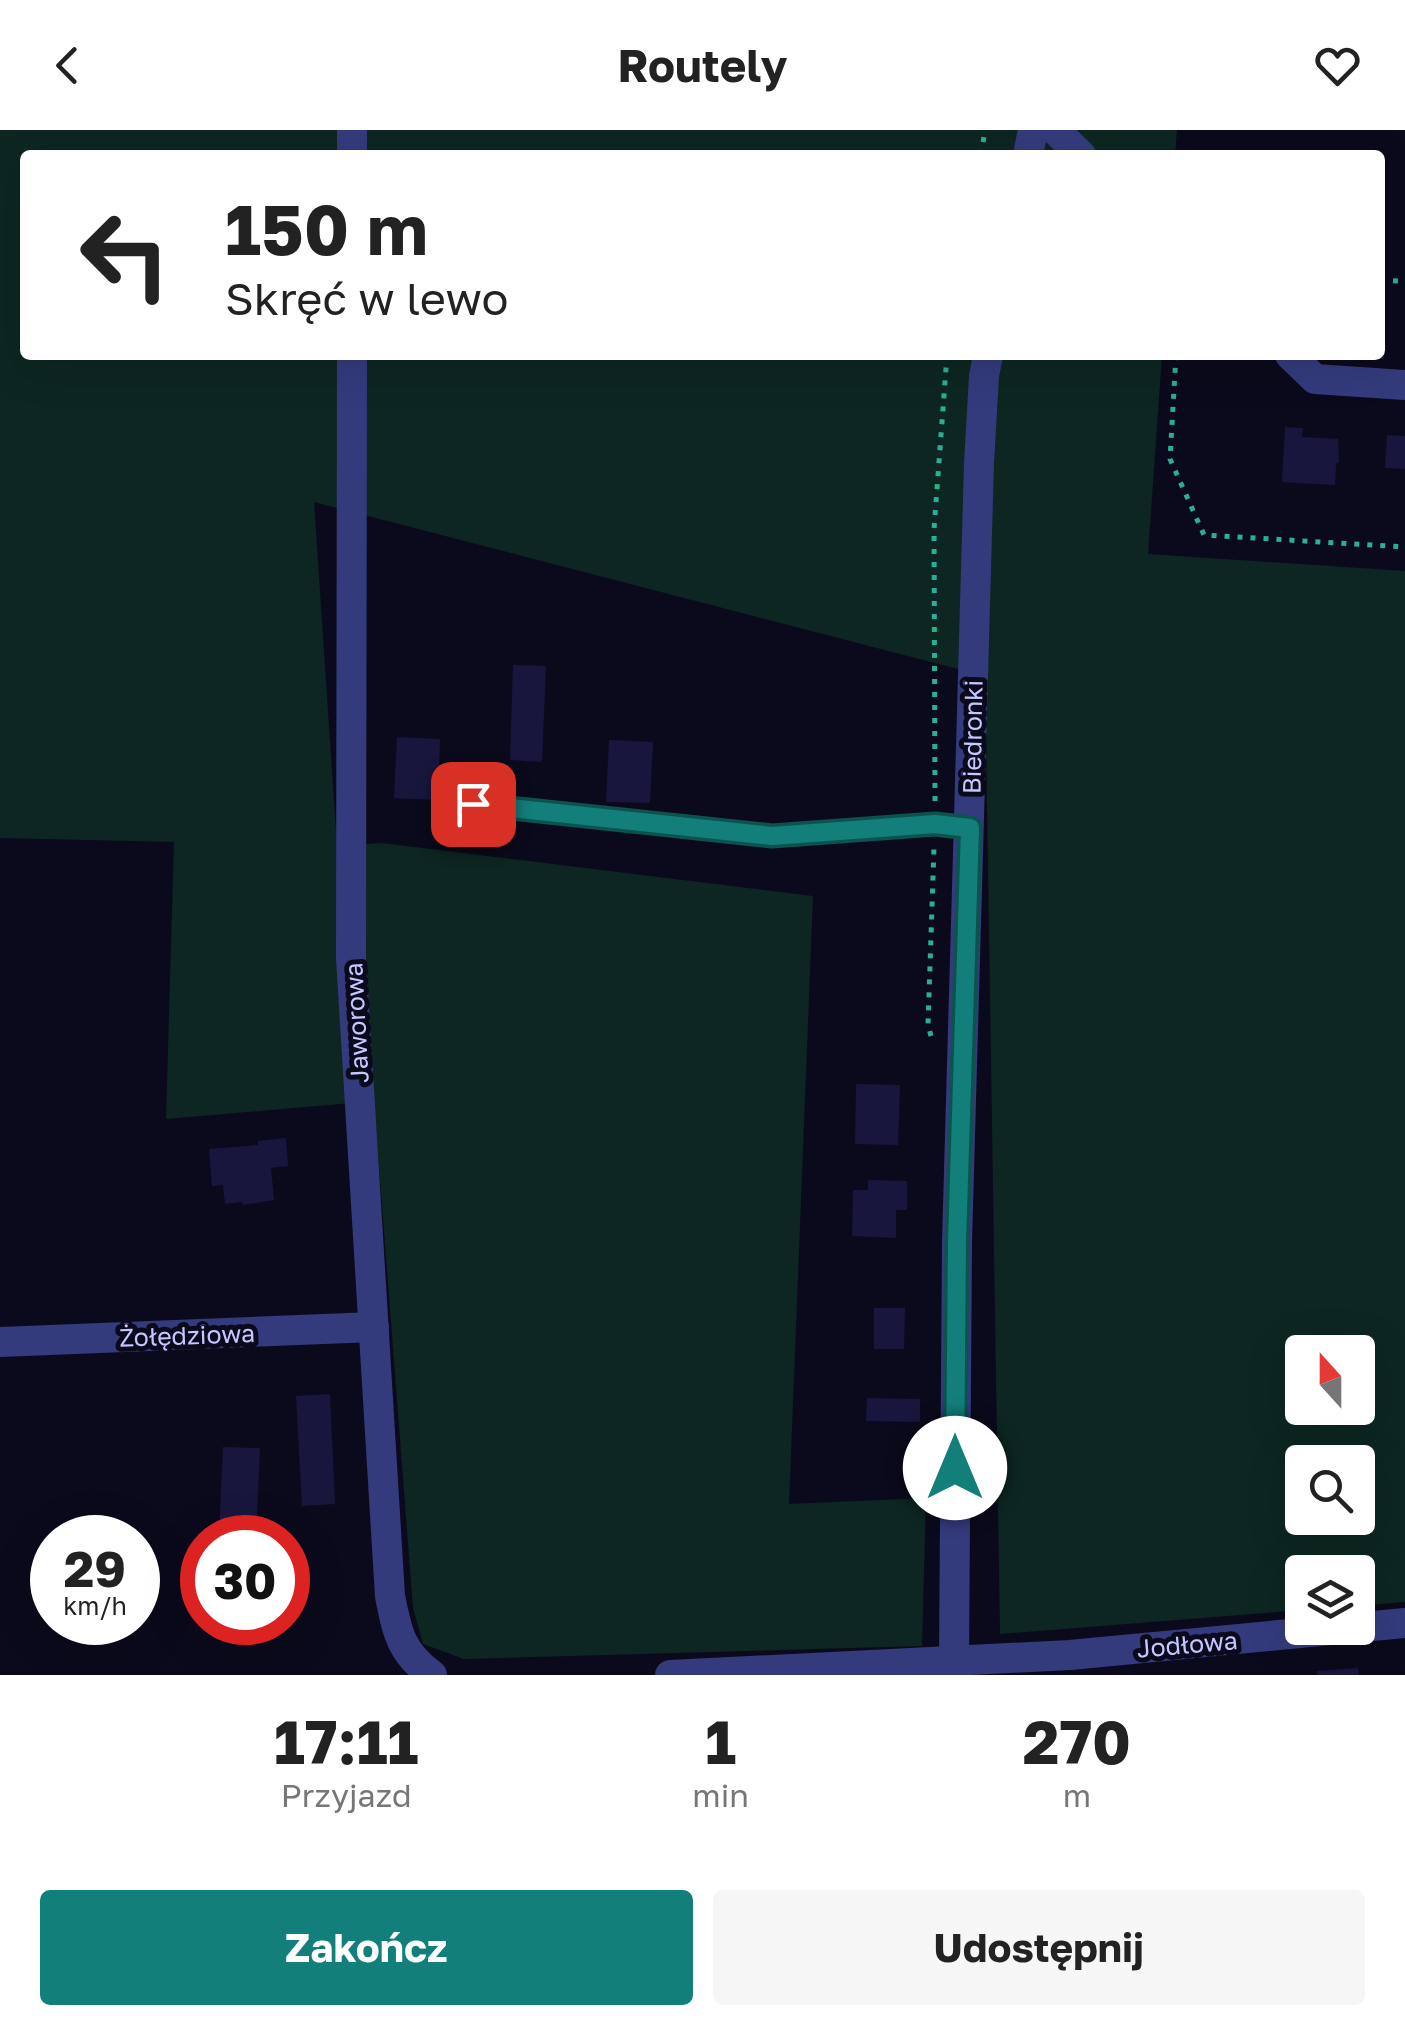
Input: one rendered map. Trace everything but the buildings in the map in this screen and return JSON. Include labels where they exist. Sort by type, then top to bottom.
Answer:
[{"type":"street","points":[[1054,130],[1076,150]]},
{"type":"street","name":"Jaworowa","points":[[352,360],[351,958],[390,1596],[404,1647],[416,1664],[432,1675]]},
{"type":"street","name":"Biedronki","points":[[954,1660],[957,1242],[979,462],[987,360]]},
{"type":"street","points":[[1295,360],[1314,379],[1405,385]]},
{"type":"street","name":"Żołędziowa","points":[[0,1342],[374,1327]]},
{"type":"street","name":"Jodłowa","points":[[670,1675],[954,1660],[1070,1665],[1405,1624]]},
{"type":"lane","points":[[473,804],[772,836],[935,824],[970,828]]},
{"type":"path","points":[[1385,280],[1400,281]]},
{"type":"path","points":[[1176,360],[1170,459],[1204,535],[1405,547]]},
{"type":"green space","points":[[0,130],[1177,130],[1175,150],[20,150],[20,360],[1162,360],[1148,554],[1405,571],[1405,1602],[1375,1605],[1375,1555],[1285,1555],[1285,1611],[1000,1634],[985,676],[314,502],[337,846],[382,843],[813,896],[789,1504],[926,1498],[922,1646],[464,1659],[423,1644],[413,1608],[374,1101],[166,1119],[174,842],[0,838]]},
{"type":"route","points":[[473,804],[772,836],[935,824],[970,828],[957,1242],[955,1468]]}]
